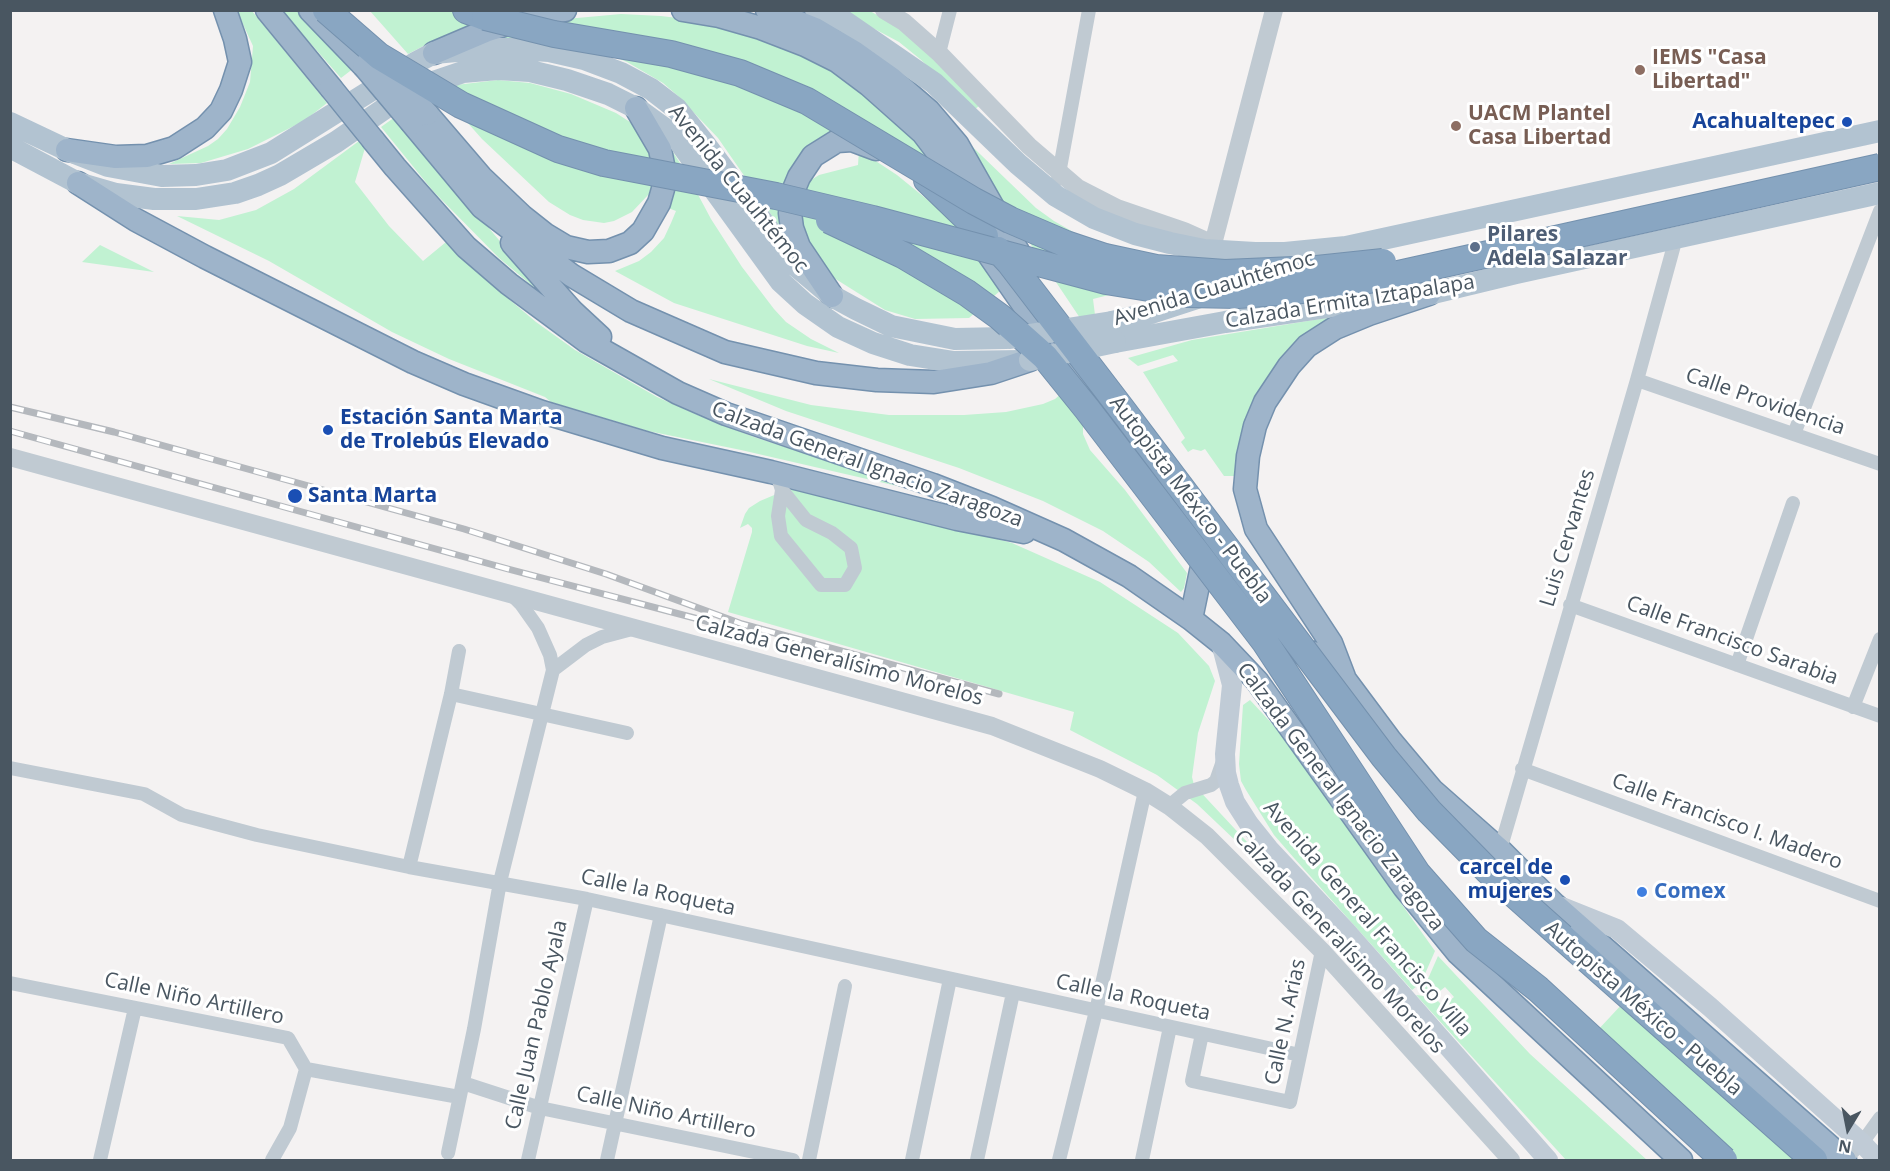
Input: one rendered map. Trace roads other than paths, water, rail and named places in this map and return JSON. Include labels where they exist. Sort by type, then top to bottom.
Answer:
[{"type":"highway","points":[[67,150],[116,157],[147,156],[174,148],[205,128],[221,111],[240,62],[225,10]]},
{"type":"highway","name":"Calzada General Ignacio Zaragoza","points":[[267,10],[394,167],[466,247],[508,284],[586,341],[678,393],[726,414],[933,485],[1064,540],[1129,576],[1221,643],[1257,681],[1404,887],[1458,953],[1681,1161]]},
{"type":"highway","points":[[310,10],[374,61],[460,105],[558,149],[604,163],[776,196],[873,219],[1106,281],[1186,294],[1238,295],[1338,286],[1880,167]]},
{"type":"highway","points":[[326,10],[374,61]]},
{"type":"highway","points":[[337,10],[482,207],[572,311],[634,369]]},
{"type":"highway","name":"Autopista México - Puebla","points":[[466,10],[532,29],[671,54],[740,73],[807,101],[883,146],[930,183],[1010,263],[1348,709],[1429,811],[1496,877],[1814,1161]]},
{"type":"highway","points":[[434,53],[488,30],[536,15],[565,10]]},
{"type":"highway","points":[[683,10],[719,16],[761,28],[805,45],[837,61],[869,85],[923,133],[945,162],[1091,398],[1214,546],[1299,640],[1346,681],[1390,740],[1432,790],[1500,850],[1556,905],[1844,1160]]},
{"type":"highway","points":[[767,10],[815,29],[854,52],[892,79],[928,111],[957,144],[1093,384],[1213,536],[1299,640]]},
{"type":"highway","points":[[419,119],[522,216],[546,235],[566,247],[588,252],[609,251],[630,243],[643,231],[659,203],[663,189],[664,170],[660,149],[636,108]]},
{"type":"highway","points":[[832,296],[799,247],[792,228],[791,202],[799,177],[813,156],[837,141],[852,140],[889,156],[938,195],[969,230],[1030,313],[1201,571],[1251,636],[1298,710],[1311,758]]},
{"type":"highway","points":[[883,146],[974,201],[1066,244],[1156,268],[1225,273],[1317,269],[1384,261],[1880,151]]},
{"type":"highway","points":[[78,183],[136,220],[205,258],[413,362],[464,384],[615,435],[779,482],[1064,540]]},
{"type":"highway","name":"Autopista México - Puebla","points":[[776,196],[871,239],[930,271],[1000,317],[1037,359],[1087,409],[1265,642],[1417,873],[1476,940],[1538,989],[1724,1161]]},
{"type":"highway","points":[[482,207],[571,275],[600,294],[662,326],[725,352],[816,373],[877,380],[934,382],[991,373],[1037,359]]},
{"type":"highway","points":[[1346,681],[1331,643],[1256,529],[1245,489],[1248,456],[1255,426],[1265,402],[1289,366],[1307,346],[1335,328],[1429,294]]},
{"type":"highway","points":[[1191,619],[1201,571]]},
{"type":"main road","points":[[816,10],[844,21],[903,60],[993,126],[1056,196],[1094,218],[1135,234],[1170,243],[1255,254],[1346,247],[1880,131]]},
{"type":"main road","name":"Avenida Cuauhtémoc","points":[[11,123],[67,150],[108,166],[162,176],[196,175],[227,170],[271,153],[434,53],[518,48],[549,51],[584,59],[621,73],[651,89],[677,109],[795,265],[832,296],[891,326],[955,339],[1113,332],[1151,314],[1346,247]]},
{"type":"main road","name":"Avenida Cuauhtémoc","points":[[10,147],[78,183],[116,194],[154,199],[196,199],[235,193],[280,175],[336,142],[413,89],[462,72],[498,69],[530,71],[567,80],[608,94],[636,108],[676,137],[781,282],[805,304],[838,327],[873,343],[910,355],[954,362],[1037,359]]},
{"type":"main road","name":"Calzada Ermita Iztapalapa","points":[[1037,359],[1113,332],[1225,322],[1429,294],[1880,193]]},
{"type":"main road","points":[[1405,298],[1384,290],[1378,284],[1375,271],[1379,257],[1408,232]]},
{"type":"main road","name":"Avenida General Francisco Villa","points":[[1221,643],[1232,685],[1225,753],[1229,785],[1235,802],[1269,849],[1353,940],[1548,1161]]},
{"type":"main road","points":[[1556,905],[1617,929],[1871,1145],[1878,1161]]},
{"type":"street","points":[[884,10],[904,22],[939,53],[993,126],[1078,188],[1117,208],[1184,231],[1213,247],[1274,10]]},
{"type":"street","points":[[939,53],[950,10]]},
{"type":"street","points":[[1056,196],[1089,10]]},
{"type":"street","points":[[1794,434],[1880,211]]},
{"type":"street","name":"Luis Cervantes","points":[[1500,850],[1676,238]]},
{"type":"street","name":"Calle Providencia","points":[[1637,380],[1880,464]]},
{"type":"street","name":"Calzada Generalísimo Morelos","points":[[10,457],[992,726],[1100,769],[1145,791],[1169,806],[1207,836],[1322,951],[1512,1161]]},
{"type":"street","points":[[10,466],[33,463]]},
{"type":"street","points":[[779,482],[806,520],[832,533],[851,548],[855,568],[845,585],[821,585],[781,536],[778,516],[779,482]]},
{"type":"street","points":[[1737,665],[1793,503]]},
{"type":"street","points":[[448,1153],[500,882],[553,670],[550,655],[538,628],[511,594]]},
{"type":"street","name":"Calle Francisco Sarabia","points":[[1570,604],[1880,716]]},
{"type":"street","points":[[553,670],[586,645],[618,632],[636,628]]},
{"type":"street","points":[[1853,707],[1880,639]]},
{"type":"street","points":[[409,867],[451,694],[459,651]]},
{"type":"street","points":[[451,694],[627,733]]},
{"type":"street","points":[[1169,806],[1185,793],[1211,785],[1220,770],[1225,753]]},
{"type":"street","name":"Calle la Roqueta","points":[[10,768],[144,794],[182,815],[257,835],[409,867],[587,899],[1300,1055]]},
{"type":"street","name":"Calle Francisco I. Madero","points":[[1522,770],[1880,901]]},
{"type":"street","points":[[1059,1161],[1096,1011],[1145,791]]},
{"type":"street","name":"Calle Juan Pablo Ayala","points":[[528,1161],[587,899]]},
{"type":"street","points":[[607,1161],[661,915]]},
{"type":"street","name":"Calle N. Arias","points":[[1202,1034],[1192,1080],[1290,1101],[1322,951]]},
{"type":"street","points":[[912,1161],[950,978]]},
{"type":"street","name":"Calle Niño Artillero","points":[[10,983],[288,1038],[306,1069]]},
{"type":"street","points":[[809,1161],[845,986]]},
{"type":"street","points":[[977,1161],[1014,993]]},
{"type":"street","points":[[100,1161],[135,1008]]},
{"type":"street","points":[[1142,1161],[1170,1027]]},
{"type":"street","points":[[272,1161],[291,1128],[306,1069],[459,1097]]},
{"type":"street","name":"Calle Niño Artillero","points":[[463,1083],[540,1108],[793,1161]]},
{"type":"street","points":[[1844,1160],[1871,1145],[1880,1118]]},
{"type":"railway","points":[[10,407],[114,432],[464,529],[606,574],[742,624],[999,694]]},
{"type":"railway","points":[[10,431],[508,569],[725,626]]},
{"type":"place","name":"IEMS \"Casa Libertad\"","points":[[1640,70]]},
{"type":"place","name":"Acahualtepec","points":[[1847,122]]},
{"type":"place","name":"UACM Plantel Casa Libertad","points":[[1456,126]]},
{"type":"place","name":"Pilares Adela Salazar","points":[[1475,247]]},
{"type":"place","name":"Estación Santa Marta de Trolebús Elevado","points":[[328,430]]},
{"type":"place","name":"Santa Marta","points":[[295,496]]},
{"type":"place","name":"carcel de mujeres","points":[[1565,880]]},
{"type":"place","name":"Comex","points":[[1642,892]]}]
